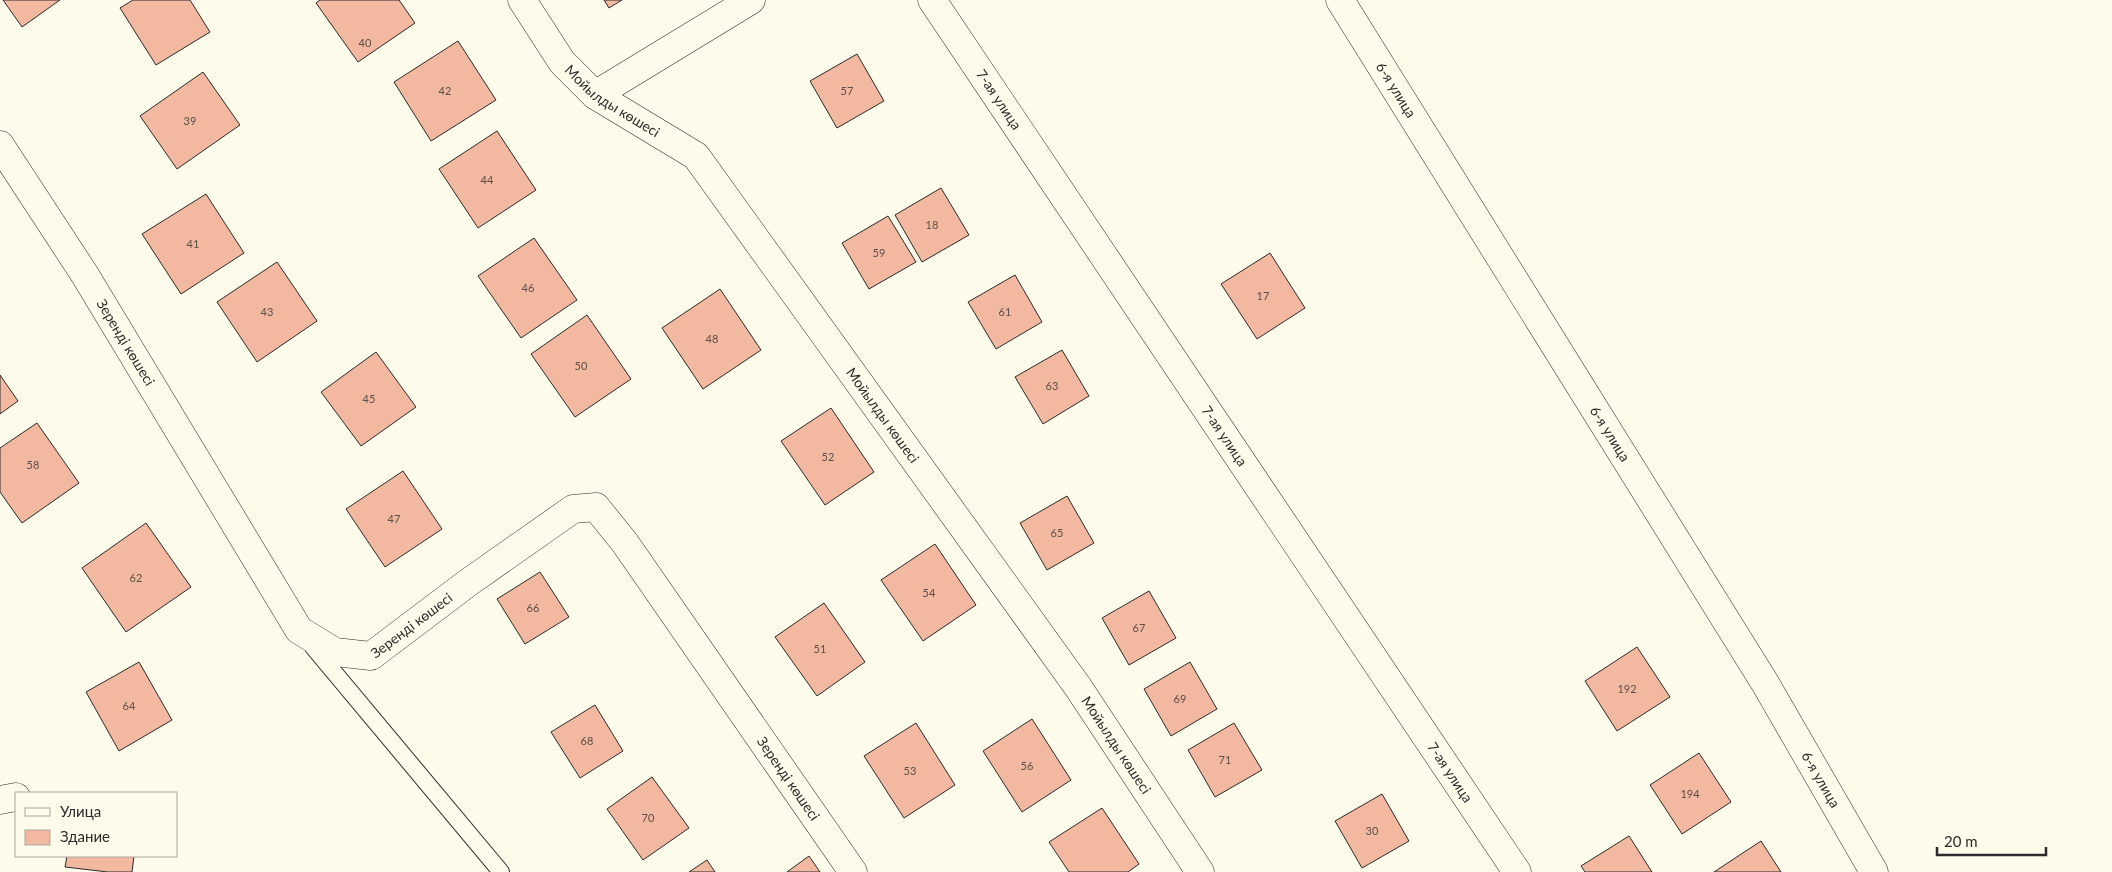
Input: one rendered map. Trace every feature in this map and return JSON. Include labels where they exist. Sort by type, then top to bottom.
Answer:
[{"type":"street","name":"Мойылды көшесі","points":[[522,0],[562,62],[595,95],[696,156],[1078,687],[1200,872]]},
{"type":"street","points":[[595,95],[751,0]]},
{"type":"street","name":"7-ая улица","points":[[932,0],[1517,872]]},
{"type":"street","name":"6-я улица","points":[[1340,0],[1765,683],[1874,872]]},
{"type":"street","name":"Зеренді көшесі","points":[[0,145],[90,284],[299,630],[335,652],[371,656],[573,508],[596,507],[625,543],[823,826],[853,872]]},
{"type":"street","points":[[0,800],[15,797]]},
{"type":"lane","points":[[299,630],[501,872]]},
{"type":"building","points":[[3,0],[60,0],[22,27]]},
{"type":"building","points":[[133,0],[190,0],[210,32],[156,65],[120,8]]},
{"type":"building","points":[[320,0],[399,0],[415,23],[358,62],[316,3]]},
{"type":"building","points":[[604,0],[622,0],[609,8]]},
{"type":"building","points":[[458,41],[496,100],[431,141],[394,82]]},
{"type":"building","points":[[857,54],[884,101],[837,128],[810,81]]},
{"type":"building","points":[[203,72],[240,125],[177,169],[140,116]]},
{"type":"building","points":[[497,131],[536,190],[478,228],[439,169]]},
{"type":"building","points":[[941,188],[969,235],[922,262],[895,215]]},
{"type":"building","points":[[206,194],[244,253],[181,294],[142,234]]},
{"type":"building","points":[[888,216],[916,262],[869,289],[842,243]]},
{"type":"building","points":[[534,238],[577,300],[521,338],[478,276]]},
{"type":"building","points":[[1270,253],[1305,308],[1257,339],[1221,284]]},
{"type":"building","points":[[277,262],[317,321],[257,362],[217,302]]},
{"type":"building","points":[[1015,275],[1042,322],[996,349],[968,302]]},
{"type":"building","points":[[720,289],[761,350],[703,389],[662,328]]},
{"type":"building","points":[[587,315],[631,379],[575,417],[531,354]]},
{"type":"building","points":[[1062,350],[1089,396],[1043,424],[1015,377]]},
{"type":"building","points":[[376,352],[416,407],[361,446],[321,392]]},
{"type":"building","points":[[0,375],[18,401],[0,414]]},
{"type":"building","points":[[831,408],[874,472],[825,505],[781,441]]},
{"type":"building","points":[[37,423],[79,483],[22,523],[0,492],[0,448]]},
{"type":"building","points":[[403,471],[442,529],[385,567],[346,509]]},
{"type":"building","points":[[1067,496],[1094,543],[1047,570],[1020,523]]},
{"type":"building","points":[[146,523],[191,587],[126,632],[82,568]]},
{"type":"building","points":[[935,544],[976,605],[923,641],[881,580]]},
{"type":"building","points":[[540,572],[569,617],[525,644],[497,599]]},
{"type":"building","points":[[1149,591],[1176,638],[1129,665],[1102,618]]},
{"type":"building","points":[[824,603],[865,662],[817,696],[775,637]]},
{"type":"building","points":[[1637,647],[1670,697],[1617,731],[1585,681]]},
{"type":"building","points":[[139,662],[172,720],[119,751],[86,692]]},
{"type":"building","points":[[1190,662],[1217,709],[1171,736],[1144,689]]},
{"type":"building","points":[[595,705],[623,751],[580,778],[551,732]]},
{"type":"building","points":[[1032,719],[1071,780],[1022,812],[983,751]]},
{"type":"building","points":[[916,723],[955,785],[904,818],[864,756]]},
{"type":"building","points":[[1234,723],[1262,770],[1215,797],[1188,750]]},
{"type":"building","points":[[1699,753],[1731,802],[1682,834],[1650,785]]},
{"type":"building","points":[[652,777],[689,828],[643,860],[607,809]]},
{"type":"building","points":[[1382,794],[1409,841],[1362,868],[1335,821]]},
{"type":"building","points":[[1102,808],[1139,864],[1128,872],[1069,872],[1049,842]]},
{"type":"building","points":[[1629,836],[1652,872],[1585,872],[1581,866]]},
{"type":"building","points":[[1761,841],[1781,872],[1714,872]]},
{"type":"building","points":[[809,856],[820,872],[787,872]]},
{"type":"building","points":[[67,857],[134,857],[132,872],[108,872],[65,867]]},
{"type":"building","points":[[707,860],[715,872],[689,872]]}]
